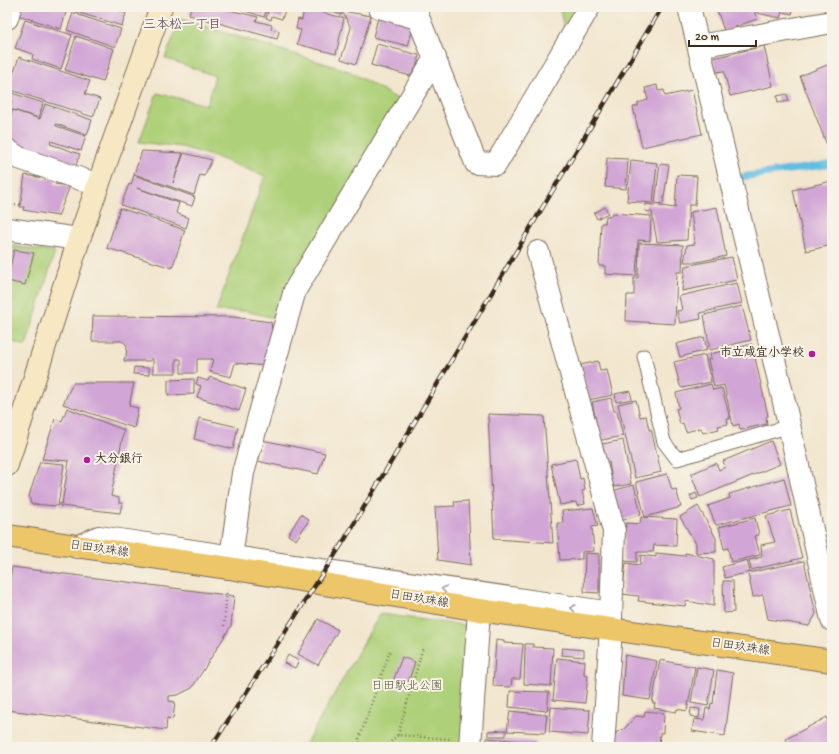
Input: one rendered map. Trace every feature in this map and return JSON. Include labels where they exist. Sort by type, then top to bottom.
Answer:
[{"type":"main road","name":"日田玖珠線","points":[[7,536],[229,568],[479,610],[611,621],[832,661]]},
{"type":"street","points":[[7,18],[10,7]]},
{"type":"street","points":[[7,465],[79,239],[161,7]]},
{"type":"street","points":[[379,7],[415,12],[435,58],[476,163],[496,164],[589,7]]},
{"type":"street","points":[[689,7],[790,426],[832,620]]},
{"type":"street","points":[[699,46],[832,22]]},
{"type":"street","points":[[231,556],[243,473],[295,290],[435,58]]},
{"type":"street","points":[[7,150],[19,158],[98,185]]},
{"type":"street","points":[[7,229],[79,239]]},
{"type":"street","points":[[538,252],[614,531],[611,621],[603,747]]},
{"type":"street","points":[[77,547],[99,537],[231,556],[611,621]]},
{"type":"street","points":[[461,743],[479,610]]},
{"type":"lane","points":[[644,356],[664,442],[677,460],[790,426]]},
{"type":"path","points":[[7,203],[20,204]]},
{"type":"path","points":[[224,626],[227,587]]},
{"type":"path","points":[[385,747],[398,735],[423,647]]},
{"type":"path","points":[[360,747],[359,739],[390,651]]},
{"type":"path","points":[[398,735],[461,743]]},
{"type":"green space","points":[[559,7],[582,7],[566,35]]},
{"type":"green space","points":[[181,19],[349,71],[401,101],[279,319],[245,311],[216,311],[265,176],[218,158],[182,147],[139,142],[157,93],[207,105],[215,76],[165,58]]},
{"type":"green space","points":[[7,245],[55,252],[26,346],[7,340]]},
{"type":"green space","name":"日田駅北公園","points":[[380,614],[470,626],[462,747],[304,747]]},
{"type":"building","points":[[21,7],[106,7],[126,13],[122,26],[67,9],[61,29],[18,15]]},
{"type":"building","points":[[191,7],[217,7],[258,17],[256,21],[272,25],[271,29],[279,31],[277,39],[189,15]]},
{"type":"building","points":[[233,7],[267,7],[264,17]]},
{"type":"building","points":[[269,7],[286,7],[282,19],[272,16],[271,20],[266,18]]},
{"type":"building","points":[[316,7],[337,7],[340,9],[342,15]]},
{"type":"building","points":[[716,7],[753,7],[757,19],[724,31]]},
{"type":"building","points":[[758,7],[794,7],[792,14],[782,12],[780,18],[757,13]]},
{"type":"building","points":[[823,7],[832,7],[832,9],[825,12]]},
{"type":"building","points":[[304,8],[344,18],[336,54],[297,44],[301,30],[296,29],[298,19],[302,20]]},
{"type":"building","points":[[342,11],[371,16],[356,64],[341,59],[351,28]]},
{"type":"building","points":[[73,13],[121,29],[115,47],[67,30]]},
{"type":"building","points":[[379,14],[414,23],[408,46],[373,37]]},
{"type":"building","points":[[25,20],[72,35],[61,69],[32,59],[33,54],[15,48]]},
{"type":"building","points":[[76,36],[114,49],[103,82],[65,70]]},
{"type":"building","points":[[377,44],[419,55],[414,77],[371,65]]},
{"type":"building","points":[[764,46],[773,86],[730,96],[724,71],[716,72],[713,58]]},
{"type":"building","points":[[19,57],[90,81],[85,94],[100,99],[93,117],[8,89]]},
{"type":"building","points":[[832,63],[832,143],[827,145],[800,76]]},
{"type":"building","points":[[657,85],[658,91],[664,90],[665,96],[692,90],[702,134],[642,147],[633,107],[638,106],[638,103],[648,100],[645,88]]},
{"type":"building","points":[[9,92],[43,103],[39,118],[10,109],[12,101],[7,99]]},
{"type":"building","points":[[787,94],[789,101],[778,103],[777,96]]},
{"type":"building","points":[[45,104],[92,120],[87,135],[56,124],[56,126],[86,136],[81,151],[51,141],[50,144],[80,154],[75,168],[36,154],[7,140],[7,128],[13,110],[40,119]]},
{"type":"building","points":[[142,151],[183,153],[173,183],[184,153],[212,160],[204,176],[200,175],[194,195],[134,174]]},
{"type":"building","points":[[607,158],[628,159],[626,189],[605,187]]},
{"type":"building","points":[[631,160],[657,163],[653,203],[627,201]]},
{"type":"building","points":[[660,164],[669,165],[663,204],[655,203]]},
{"type":"building","points":[[25,175],[55,180],[55,184],[70,186],[58,216],[23,210],[24,207],[20,207]]},
{"type":"building","points":[[134,175],[195,197],[192,206],[137,188],[179,203],[176,213],[189,218],[186,228],[121,205],[129,184],[131,185]]},
{"type":"building","points":[[677,175],[697,176],[695,205],[689,205],[687,240],[657,242],[652,212],[645,211],[646,204],[675,208]]},
{"type":"building","points":[[832,181],[832,245],[806,251],[793,190]]},
{"type":"building","points":[[605,207],[608,213],[597,219],[594,213]]},
{"type":"building","points":[[717,207],[726,256],[697,262],[684,262],[687,245],[695,244],[691,212]]},
{"type":"building","points":[[120,208],[185,230],[172,268],[107,248]]},
{"type":"building","points":[[612,213],[651,216],[650,241],[638,240],[636,276],[605,274],[605,266],[599,266],[601,223],[605,223],[606,216],[611,216]]},
{"type":"building","points":[[639,243],[683,245],[682,272],[677,272],[675,324],[626,321],[627,295],[634,295],[634,278],[638,278]]},
{"type":"building","points":[[14,250],[34,253],[25,285],[7,281]]},
{"type":"building","points":[[732,257],[737,280],[682,291],[685,266]]},
{"type":"building","points":[[737,283],[742,303],[700,313],[701,319],[680,323],[677,311],[682,310],[679,296]]},
{"type":"building","points":[[742,306],[751,340],[710,350],[704,315]]},
{"type":"building","points":[[93,316],[233,317],[271,322],[274,345],[265,366],[235,363],[231,377],[210,372],[213,359],[197,359],[197,373],[181,373],[181,359],[176,359],[176,373],[153,373],[153,359],[151,358],[151,361],[124,361],[124,358],[126,358],[127,345],[122,341],[92,341]]},
{"type":"building","points":[[704,337],[707,350],[680,357],[676,344]]},
{"type":"building","points":[[752,344],[768,416],[766,417],[767,424],[740,430],[739,424],[733,426],[724,385],[714,387],[708,359],[711,359],[710,354]]},
{"type":"building","points":[[705,355],[711,382],[682,388],[680,386],[674,362]]},
{"type":"building","points":[[598,361],[600,371],[607,370],[613,395],[588,400],[581,365]]},
{"type":"building","points":[[134,367],[149,368],[149,375],[133,374]]},
{"type":"building","points":[[210,377],[246,389],[239,411],[197,397],[201,386],[196,384],[198,378],[208,381]]},
{"type":"building","points":[[194,379],[194,394],[168,395],[168,380]]},
{"type":"building","points":[[73,383],[134,383],[129,406],[138,408],[134,428],[63,404]]},
{"type":"building","points":[[711,384],[713,390],[722,388],[730,419],[727,419],[728,424],[718,426],[719,429],[703,433],[701,428],[686,432],[683,423],[680,424],[676,409],[679,408],[676,393]]},
{"type":"building","points":[[630,391],[632,399],[616,402],[615,394]]},
{"type":"building","points":[[611,398],[614,411],[617,411],[623,436],[597,441],[594,427],[597,426],[592,402]]},
{"type":"building","points":[[636,400],[640,417],[646,416],[649,430],[651,429],[661,472],[635,478],[618,404]]},
{"type":"building","name":"大分銀行","points":[[67,408],[124,430],[111,496],[119,498],[119,503],[122,503],[120,513],[60,506],[60,503],[62,504],[69,461],[42,459],[55,419],[62,421]]},
{"type":"building","points":[[488,414],[544,416],[553,543],[494,539]]},
{"type":"building","points":[[199,418],[238,427],[233,449],[194,439]]},
{"type":"building","points":[[262,440],[325,453],[318,474],[257,461]]},
{"type":"building","points":[[623,440],[631,484],[613,487],[609,462],[601,463],[597,445]]},
{"type":"building","points":[[771,441],[780,464],[700,497],[691,474],[716,463],[719,470],[725,467],[723,461]]},
{"type":"building","points":[[576,459],[580,479],[583,478],[585,490],[582,491],[585,504],[577,506],[576,502],[560,505],[551,464]]},
{"type":"building","points":[[40,462],[64,464],[58,506],[31,504],[29,496]]},
{"type":"building","points":[[667,474],[672,490],[676,489],[681,507],[645,517],[636,482]]},
{"type":"building","points":[[784,478],[791,506],[716,525],[708,506],[730,498],[729,494]]},
{"type":"building","points":[[634,485],[641,514],[621,521],[612,491]]},
{"type":"building","points":[[696,493],[698,498],[692,500],[690,496]]},
{"type":"building","points":[[468,501],[471,565],[438,560],[435,507],[455,506],[454,502]]},
{"type":"building","points":[[698,506],[716,538],[716,552],[696,553],[696,544],[680,517]]},
{"type":"building","points":[[593,508],[598,526],[592,527],[594,551],[582,552],[582,559],[560,560],[557,523],[563,523],[562,511]]},
{"type":"building","points":[[790,510],[802,558],[751,570],[749,560],[762,557],[761,545],[775,542],[766,516]]},
{"type":"building","points":[[301,514],[309,520],[296,540],[288,535]]},
{"type":"building","points":[[641,517],[677,519],[676,546],[654,545],[653,552],[637,552],[637,562],[623,561],[626,523],[640,524]]},
{"type":"building","points":[[755,518],[759,535],[755,536],[760,555],[731,562],[728,548],[724,549],[719,527]]},
{"type":"building","points":[[585,553],[599,554],[599,593],[584,592]]},
{"type":"building","points":[[656,553],[685,556],[685,553],[714,559],[714,606],[686,601],[685,606],[638,601],[639,596],[622,594],[626,563],[640,565],[641,555],[656,557]]},
{"type":"building","points":[[747,560],[750,572],[725,578],[722,567]]},
{"type":"building","points":[[804,561],[816,614],[809,626],[768,619],[763,595],[753,597],[748,573]]},
{"type":"building","points":[[12,567],[234,596],[231,626],[192,688],[178,695],[169,696],[169,701],[175,702],[173,719],[167,718],[166,730],[7,710],[7,585],[9,585]]},
{"type":"building","points":[[723,581],[733,581],[734,612],[724,613]]},
{"type":"building","points":[[318,619],[338,630],[318,665],[298,654]]},
{"type":"building","points":[[496,640],[504,641],[504,643],[523,644],[520,679],[512,679],[511,687],[493,686]]},
{"type":"building","points":[[525,644],[533,644],[533,647],[553,648],[551,686],[524,684]]},
{"type":"building","points":[[562,648],[584,650],[584,657],[561,655]]},
{"type":"building","points":[[288,655],[299,661],[295,668],[284,663]]},
{"type":"building","points":[[625,655],[657,661],[650,700],[622,696]]},
{"type":"building","points":[[402,657],[415,662],[406,689],[391,687]]},
{"type":"building","points":[[557,658],[585,661],[584,674],[588,675],[585,703],[553,700]]},
{"type":"building","points":[[660,660],[695,667],[687,711],[677,709],[676,712],[654,708],[655,703],[652,703]]},
{"type":"building","points":[[697,667],[714,670],[708,706],[691,703]]},
{"type":"building","points":[[717,670],[733,673],[725,736],[692,731],[694,719],[704,720],[706,708],[710,709],[711,703],[713,704]]},
{"type":"building","points":[[510,691],[549,692],[547,711],[509,707]]},
{"type":"building","points":[[551,707],[590,710],[588,735],[549,732]]},
{"type":"building","points":[[691,708],[700,709],[699,718],[690,716]]},
{"type":"building","points":[[510,711],[547,715],[545,733],[507,731]]},
{"type":"building","points":[[645,711],[664,713],[663,733],[660,733],[659,747],[618,747],[615,745],[613,739],[617,732],[624,729],[636,716],[644,717]]},
{"type":"building","points":[[827,717],[832,744],[826,747],[791,747],[786,739]]},
{"type":"building","points":[[506,730],[506,736],[488,736],[488,731]]},
{"type":"building","points":[[487,738],[536,742],[536,747],[487,747]]},
{"type":"waterway","points":[[734,178],[832,164]]},
{"type":"railway","points":[[211,747],[345,539],[662,7]]},
{"type":"place","name":"市立咸宜小学校","points":[[812,354]]},
{"type":"place","name":"大分銀行","points":[[87,460]]},
{"type":"district","name":"三本松一丁目","points":[[182,25]]}]
